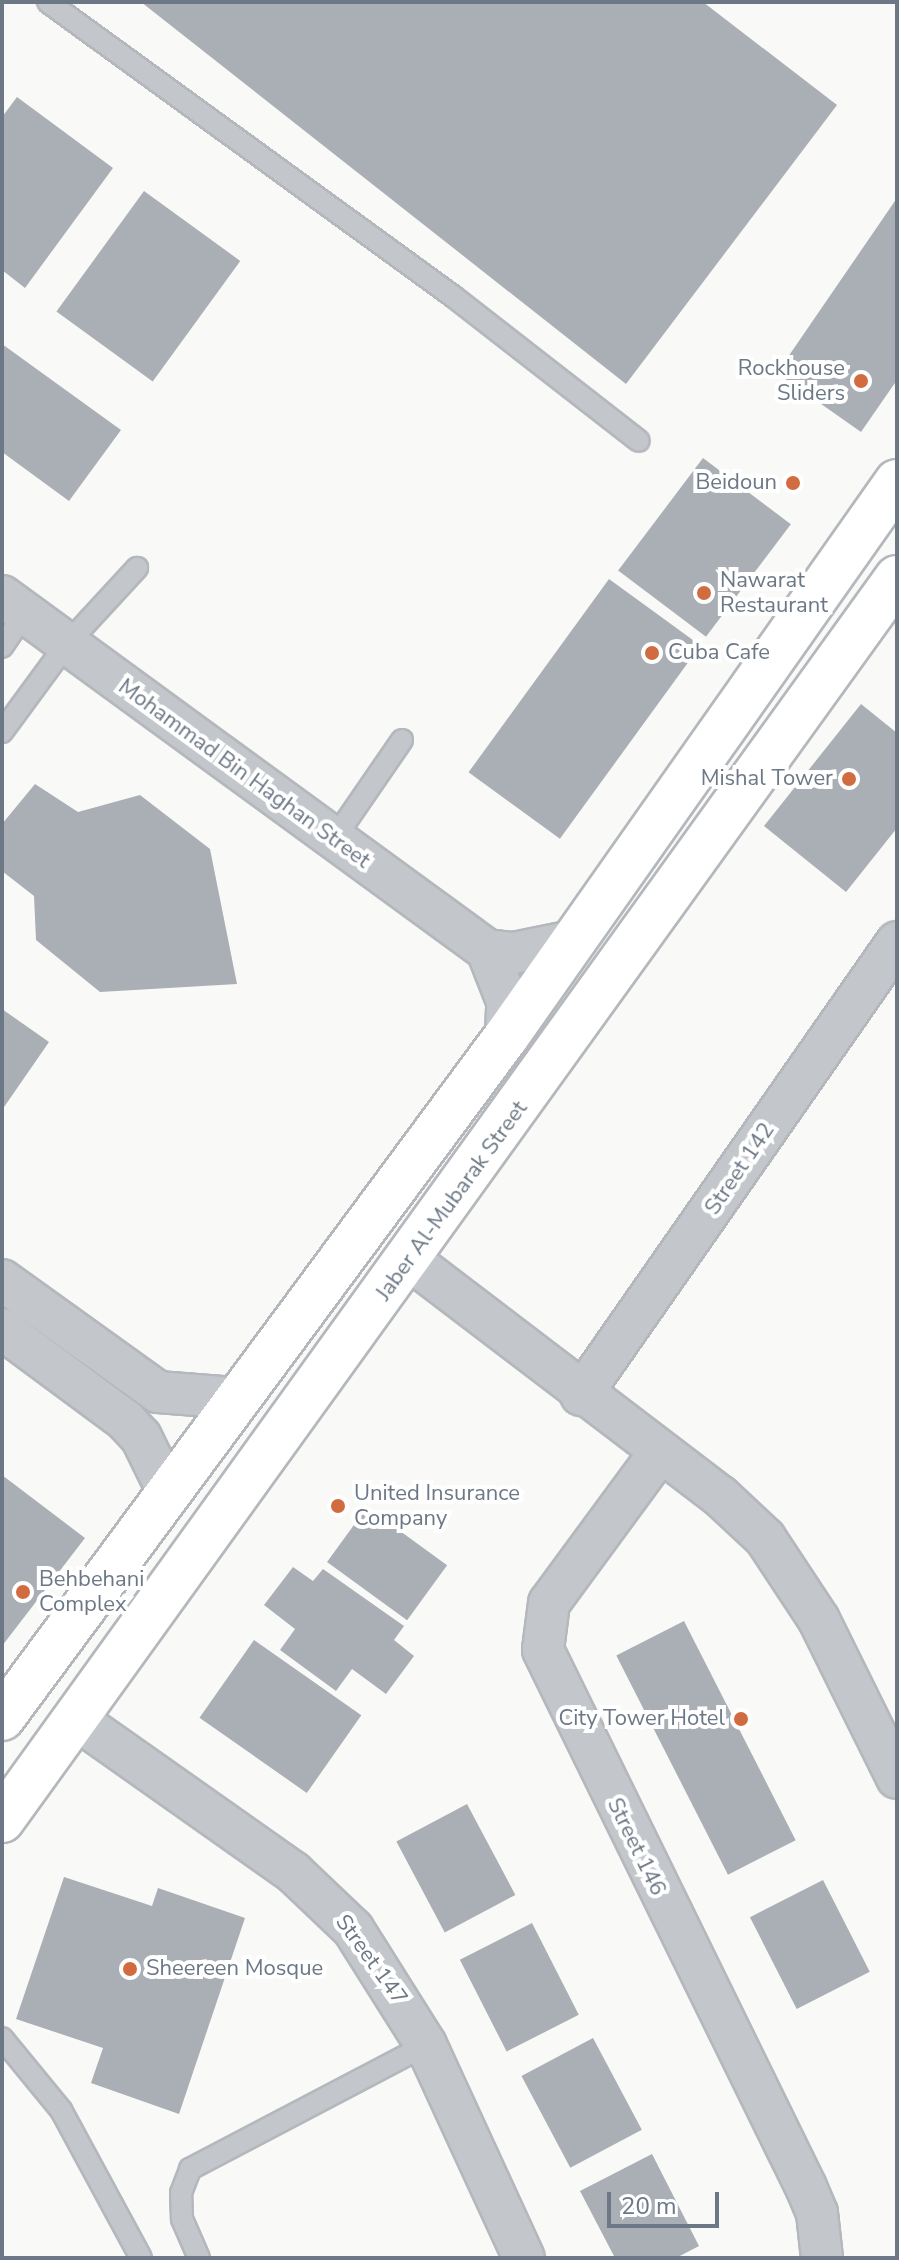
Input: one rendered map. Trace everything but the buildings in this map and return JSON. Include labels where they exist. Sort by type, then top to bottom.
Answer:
[{"type":"main road","points":[[2,1718],[235,1398],[506,1037],[897,482]]},
{"type":"main road","name":"Jaber Al-Mubarak Street","points":[[2,1820],[410,1260],[897,578]]},
{"type":"street","name":"Mohammad Bin Haghan Street","points":[[14,605],[487,950]]},
{"type":"street","points":[[506,1037],[507,1001],[487,950],[513,953],[572,941]]},
{"type":"street","name":"Street 142","points":[[581,1395],[897,942]]},
{"type":"street","points":[[410,1260],[581,1395],[720,1496],[787,1568],[897,1778]]},
{"type":"street","points":[[2,1280],[158,1392],[235,1398]]},
{"type":"street","points":[[2,1329],[125,1420],[168,1492]]},
{"type":"street","name":"Street 146","points":[[660,1452],[549,1603],[543,1650],[806,2187],[817,2213],[822,2258]]},
{"type":"street","name":"Street 147","points":[[76,1719],[293,1872],[332,1906],[382,1968],[426,2045],[524,2258]]},
{"type":"lane","points":[[48,2],[454,297],[639,441]]},
{"type":"lane","points":[[2,732],[66,645],[137,568]]},
{"type":"lane","points":[[2,647],[14,605]]},
{"type":"lane","points":[[334,839],[402,740]]},
{"type":"lane","points":[[2,2038],[61,2110],[141,2258]]},
{"type":"lane","points":[[199,2258],[182,2219],[181,2193],[190,2169],[426,2045]]},
{"type":"place","name":"Rockhouse Sliders","points":[[861,381]]},
{"type":"place","name":"Beidoun","points":[[793,483]]},
{"type":"place","name":"Nawarat Restaurant","points":[[704,593]]},
{"type":"place","name":"Cuba Cafe","points":[[652,653]]},
{"type":"place","name":"Mishal Tower","points":[[849,779]]},
{"type":"place","name":"United Insurance Company","points":[[338,1506]]},
{"type":"place","name":"Behbehani Complex","points":[[23,1592]]},
{"type":"place","name":"City Tower Hotel","points":[[741,1719]]},
{"type":"place","name":"Sheereen Mosque","points":[[130,1969]]}]
